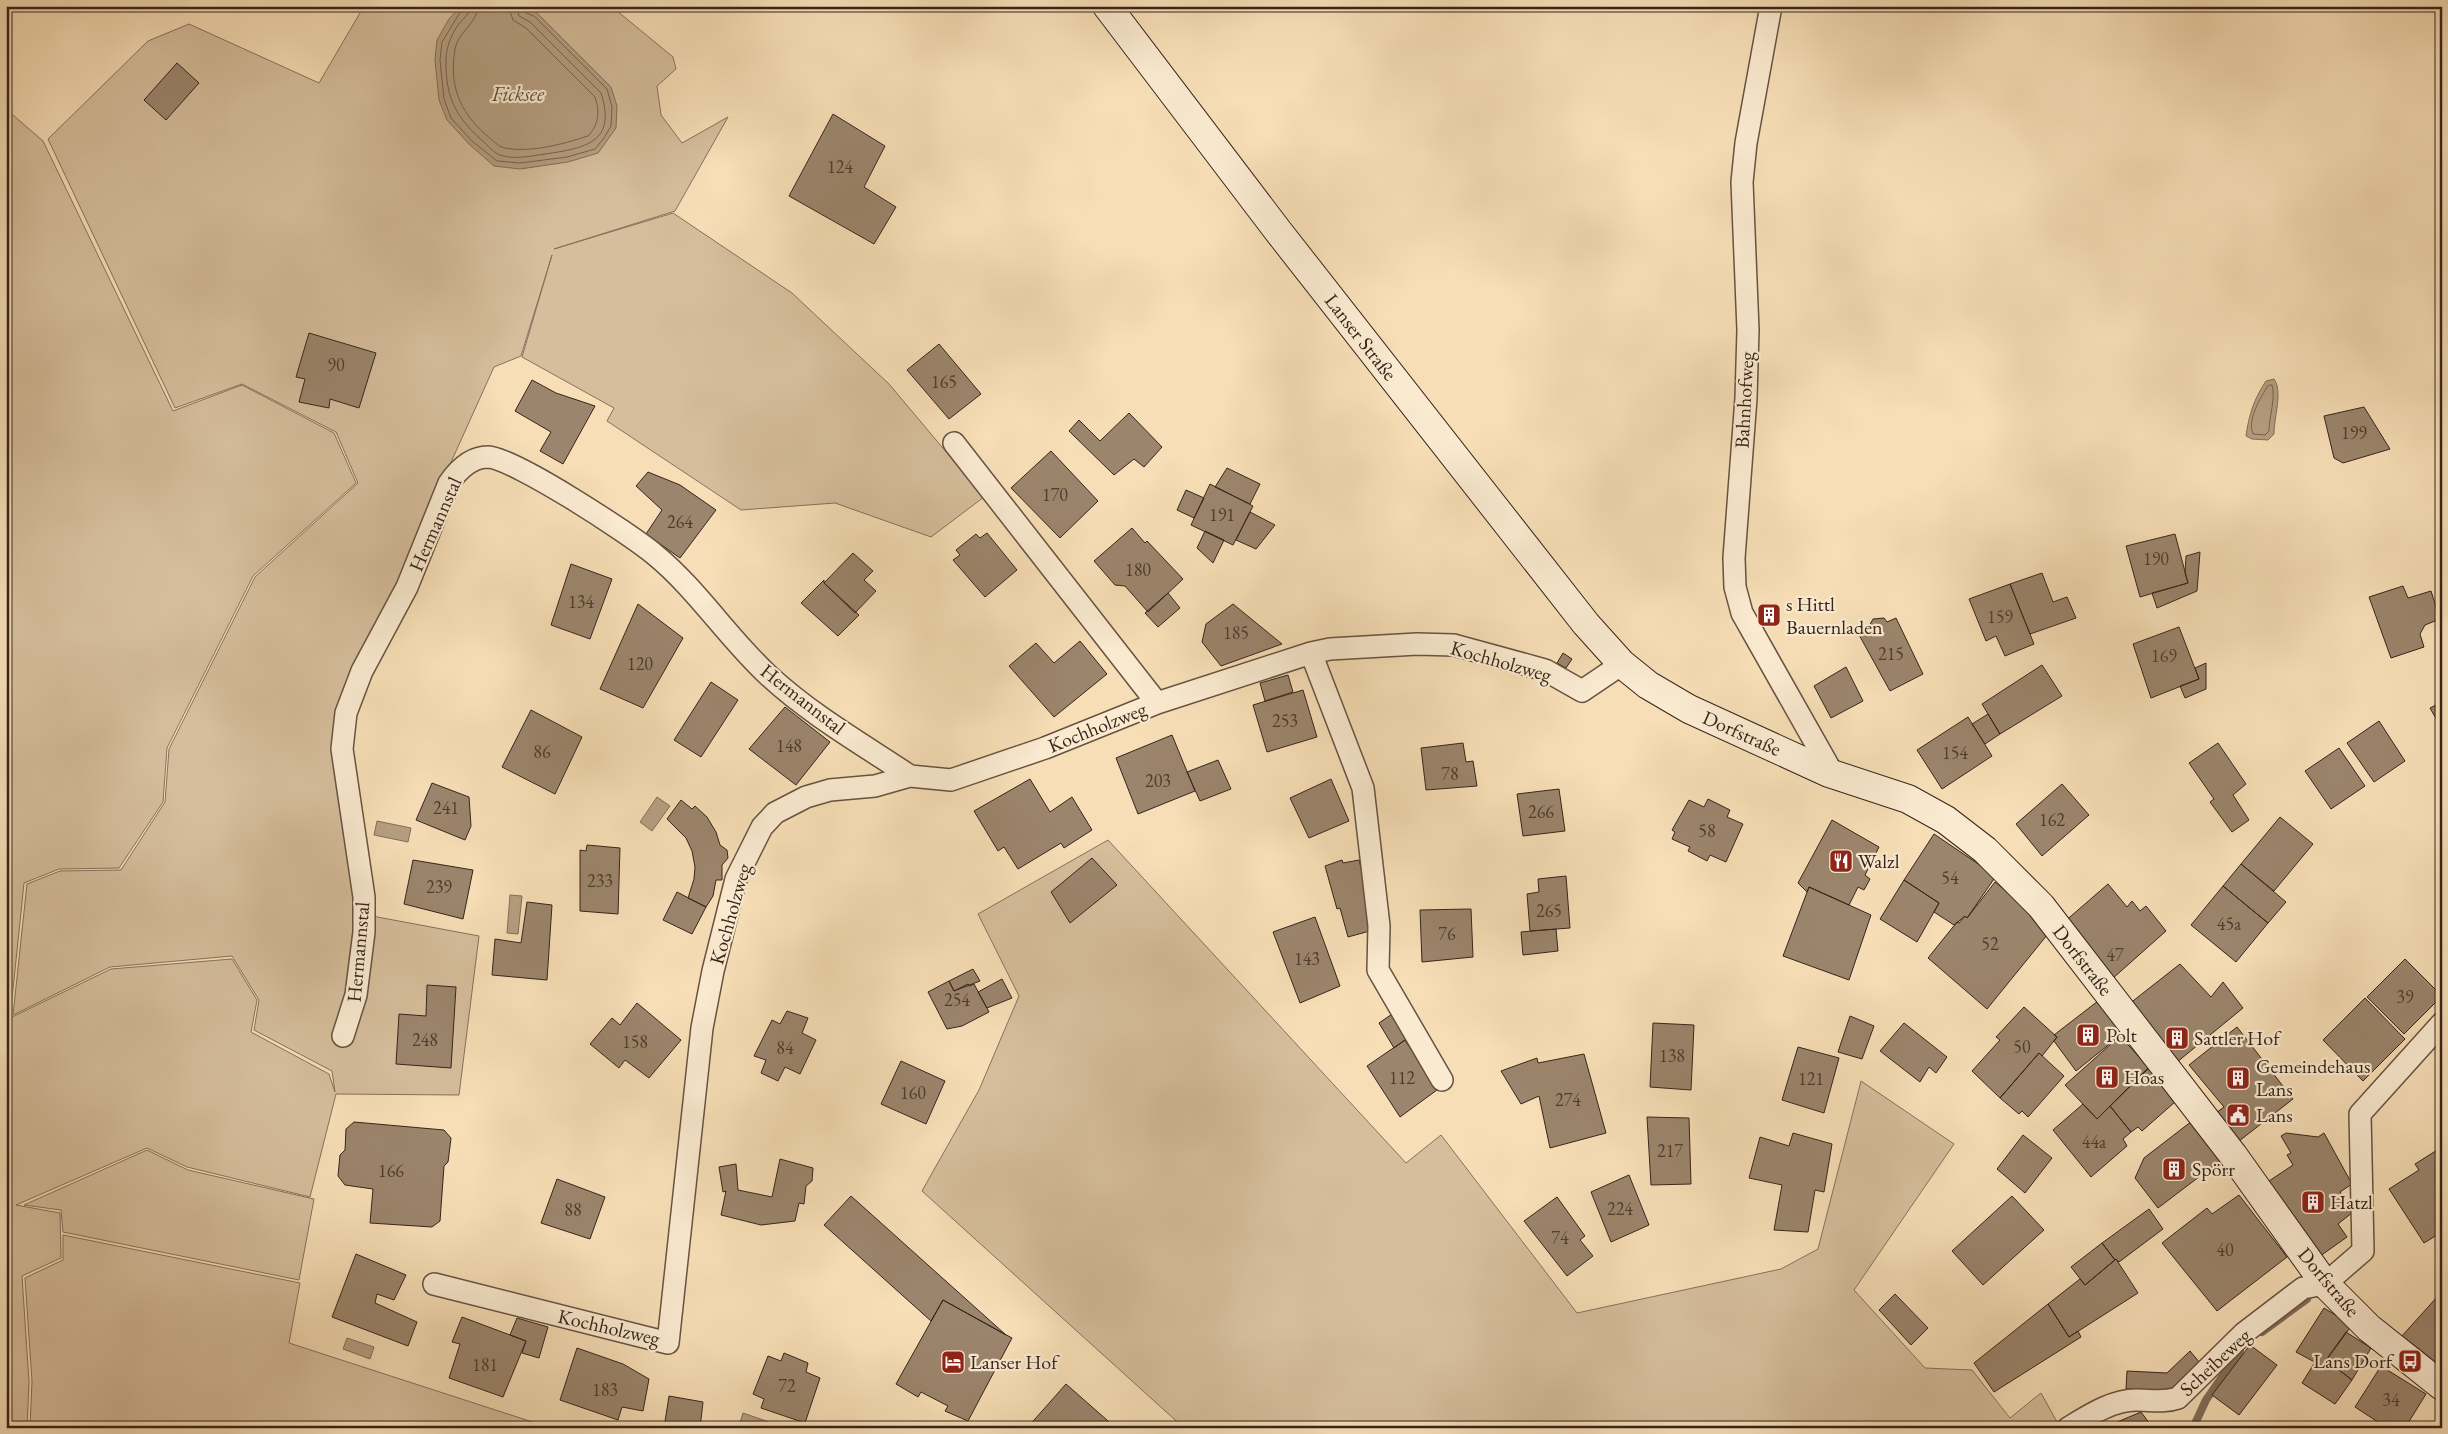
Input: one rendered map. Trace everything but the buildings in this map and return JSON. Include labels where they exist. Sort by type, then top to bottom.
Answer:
[{"type":"main road","name":"Lanser Straße","points":[[1107,6],[1296,255],[1586,624],[1622,664]]},
{"type":"main road","name":"Dorfstraße","points":[[1622,664],[1648,685],[1689,709],[1829,773],[1908,799],[1946,820],[1985,850],[2041,906],[2233,1155],[2325,1284],[2368,1328],[2442,1386]]},
{"type":"street","name":"Bahnhofweg","points":[[1771,6],[1743,168],[1742,204],[1748,330],[1746,398],[1735,532],[1735,587],[1742,613],[1829,767],[1829,773]]},
{"type":"street","points":[[954,443],[1157,703]]},
{"type":"street","name":"Hermannstal","points":[[343,1036],[356,995],[364,932],[364,897],[342,749],[346,713],[362,671],[407,587],[449,483],[458,470],[473,460],[488,457],[506,462],[593,512],[654,554],[769,676],[806,706],[910,776]]},
{"type":"street","name":"Kochholzweg","points":[[434,1284],[668,1343],[702,1028],[715,962],[736,879],[744,859],[762,827],[775,814],[790,804],[830,790],[875,786],[910,776],[951,780],[1045,748],[1157,703],[1311,653],[1330,649],[1454,644],[1545,670],[1582,691],[1622,664]]},
{"type":"street","points":[[1311,653],[1363,788],[1379,926],[1378,970],[1442,1080]]},
{"type":"street","points":[[2325,1284],[2362,1251],[2360,1114],[2442,1023]]},
{"type":"street","name":"Scheibeweg","points":[[2068,1428],[2111,1405],[2124,1401],[2168,1401],[2178,1398],[2244,1333],[2303,1288],[2325,1284]]},
{"type":"shaded area","points":[[364,6],[611,6],[673,57],[676,69],[657,86],[661,115],[682,143],[728,117],[675,211],[554,249],[673,213],[792,293],[889,384],[984,497],[931,537],[835,503],[741,510],[607,421],[614,408],[522,357],[552,255],[521,356],[494,367],[398,588],[346,693],[356,913],[479,936],[459,1095],[336,1094],[310,1197],[187,1167],[147,1148],[16,1205],[60,1213],[61,1258],[22,1276],[29,1382],[27,1428],[6,1428],[6,109],[43,141],[173,411],[242,385],[334,433],[356,483],[253,576],[167,748],[163,802],[119,868],[59,869],[24,883],[10,1018],[111,969],[232,959],[257,1000],[251,1032],[329,1074],[335,1092],[332,1071],[254,1030],[259,1000],[232,956],[110,967],[13,1015],[27,884],[60,871],[121,870],[165,802],[169,749],[255,577],[358,483],[336,432],[242,384],[175,408],[48,139],[148,41],[189,24],[319,83]]},
{"type":"shaded area","points":[[1108,840],[1406,1163],[1441,1135],[1577,1313],[1781,1269],[1818,1249],[1861,1081],[1954,1144],[1854,1290],[1925,1368],[1972,1370],[2010,1418],[2041,1393],[2057,1422],[2047,1428],[1184,1428],[922,1191],[979,1090],[1019,996],[978,914]]},
{"type":"shaded area","points":[[147,1150],[188,1170],[314,1199],[299,1280],[63,1232],[61,1210],[24,1205]]},
{"type":"shaded area","points":[[63,1235],[300,1283],[289,1343],[551,1428],[30,1428],[32,1381],[25,1278],[63,1260]]},
{"type":"water","name":"Ficksee","points":[[461,6],[522,6],[536,12],[611,87],[617,106],[616,128],[598,153],[568,162],[520,169],[494,166],[469,144],[447,120],[439,100],[435,60],[437,40],[449,19]]},
{"type":"water","points":[[2274,379],[2277,384],[2278,397],[2274,434],[2268,440],[2252,439],[2246,436],[2253,407],[2266,381]]},
{"type":"water","points":[[657,797],[670,806],[652,831],[640,822]]},
{"type":"water","points":[[377,821],[411,828],[408,842],[374,835]]},
{"type":"water","points":[[510,895],[522,896],[518,934],[507,933]]},
{"type":"water","points":[[347,1338],[374,1347],[370,1359],[343,1349]]},
{"type":"water","points":[[743,1413],[769,1422],[767,1428],[739,1426]]},
{"type":"waterway","points":[[2262,1332],[2307,1299]]},
{"type":"waterway","points":[[2193,1428],[2206,1400],[2240,1351]]},
{"type":"place","name":"s Hittl Bauernladen","points":[[1769,615]]},
{"type":"place","name":"Walzl","points":[[1841,861]]},
{"type":"place","name":"Polt","points":[[2088,1035]]},
{"type":"place","name":"Sattler Hof","points":[[2177,1038]]},
{"type":"place","name":"Hoas","points":[[2107,1077]]},
{"type":"place","name":"Gemeindehaus Lans","points":[[2238,1078]]},
{"type":"place","name":"Lans","points":[[2238,1115]]},
{"type":"place","name":"Spörr","points":[[2174,1169]]},
{"type":"place","name":"Hatzl","points":[[2313,1202]]},
{"type":"place","name":"Lans Dorf","points":[[2410,1361]]},
{"type":"place","name":"Lanser Hof","points":[[953,1362]]}]
